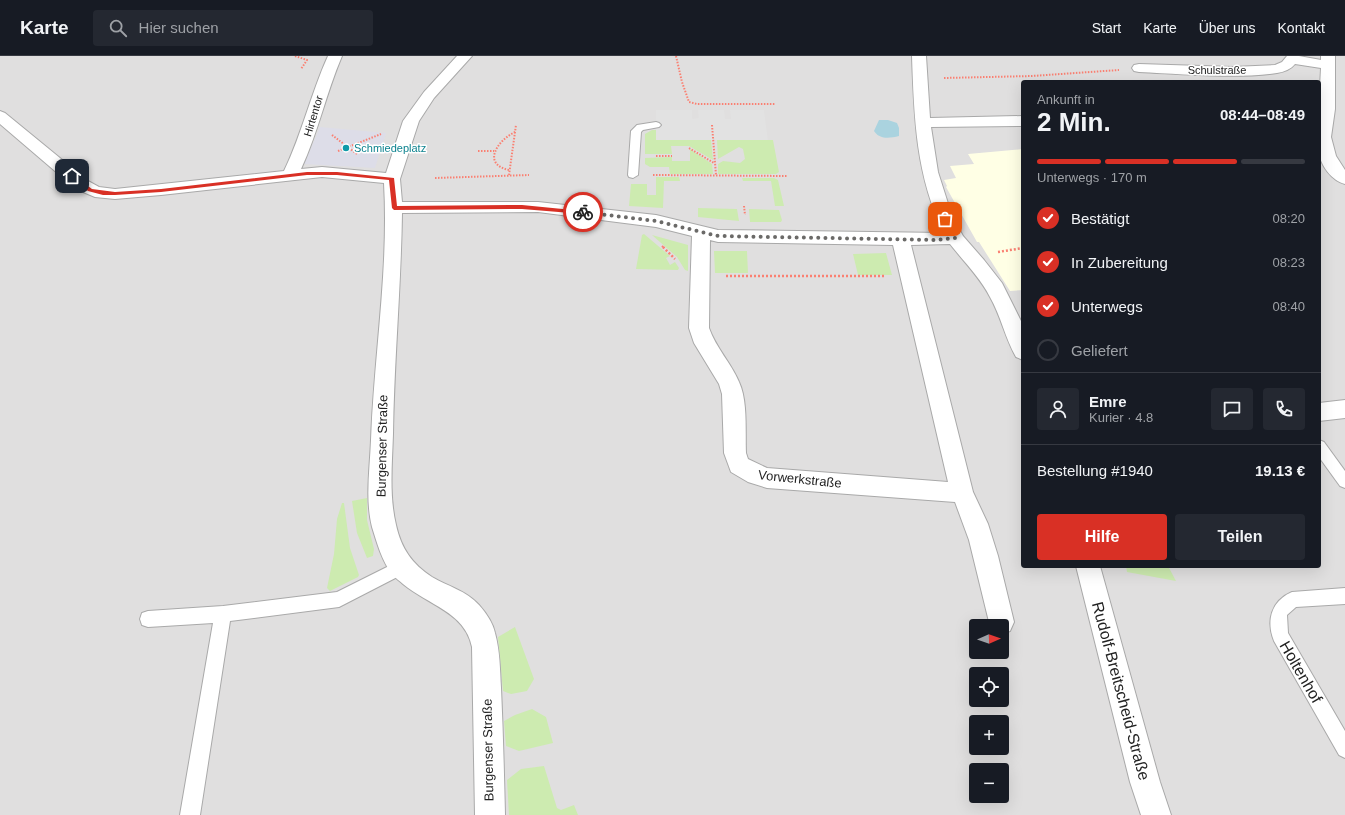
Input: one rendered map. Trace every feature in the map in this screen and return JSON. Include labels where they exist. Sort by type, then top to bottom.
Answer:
[{"type":"street","name":"Hirtentor","points":[[293,171],[312,121],[323,82],[335,56]]},
{"type":"street","name":"Burgenser Straße","points":[[465,56],[429,95],[411,121],[392,179],[394,208],[392,272],[382,396],[380,501],[384,526],[392,550],[401,568],[423,585],[448,597],[469,613],[482,632],[485,647],[488,711],[490,815]]},
{"type":"street","points":[[919,56],[923,123],[932,183],[945,219],[955,238],[980,266],[997,289],[1011,317],[1021,346]]},
{"type":"street","name":"Schulstraße","points":[[1139,68],[1233,71],[1277,69],[1287,65],[1289,58],[1328,60],[1323,109],[1323,137],[1328,156],[1335,170],[1345,179]]},
{"type":"street","points":[[0,116],[32,140],[82,185],[95,192],[115,194],[161,190],[293,171],[322,172],[392,179]]},
{"type":"street","points":[[923,123],[1021,121]]},
{"type":"street","points":[[394,208],[538,207],[656,221],[718,236],[935,240],[955,238]]},
{"type":"street","name":"Vorwerkstraße","points":[[701,232],[699,328],[704,343],[729,382],[733,394],[735,453],[739,465],[756,475],[767,478],[962,493]]},
{"type":"street","points":[[900,239],[962,493],[977,525],[986,551],[1000,619]]},
{"type":"street","points":[[1321,412],[1345,409]]},
{"type":"street","name":"Rudolf-Breitscheid-Straße","points":[[1089,568],[1145,782],[1156,815]]},
{"type":"lane","points":[[633,175],[636,131],[640,127],[656,125]]},
{"type":"lane","points":[[1321,449],[1345,482]]},
{"type":"lane","points":[[148,619],[223,614],[338,599],[401,568]]},
{"type":"lane","name":"Holtenhof","points":[[1345,596],[1292,600],[1279,612],[1280,635],[1345,749]]},
{"type":"lane","points":[[190,815],[223,614]]},
{"type":"path","points":[[295,56],[307,60],[301,69]]},
{"type":"path","points":[[676,56],[682,82],[690,102],[697,104],[775,104]]},
{"type":"path","points":[[920,78],[1000,78],[1047,76],[1139,68]]},
{"type":"path","points":[[312,121],[392,179]]},
{"type":"path","points":[[293,171],[411,121]]},
{"type":"path","points":[[509,175],[516,125]]},
{"type":"path","points":[[712,125],[716,176]]},
{"type":"path","points":[[509,170],[500,167],[494,156],[494,151],[502,138],[514,132]]},
{"type":"path","points":[[690,148],[715,163]]},
{"type":"path","points":[[478,151],[494,151]]},
{"type":"path","points":[[435,178],[529,175]]},
{"type":"path","points":[[633,175],[787,176]]},
{"type":"path","points":[[635,219],[648,235],[675,258],[684,271],[700,277],[909,276]]},
{"type":"shaded area","points":[[0,56],[1345,56],[1345,815],[0,815]]},
{"type":"shaded area","points":[[656,110],[692,110],[692,119],[699,118],[698,110],[724,110],[725,119],[731,119],[730,110],[764,110],[768,140],[656,140]]},
{"type":"shaded area","name":"Schmiedeplatz","points":[[320,127],[386,133],[375,168],[304,164]]},
{"type":"shaded area","points":[[1021,149],[1021,290],[1010,291],[979,242],[977,242],[946,187],[947,186],[944,180],[956,178],[950,166],[974,164],[968,154]]},
{"type":"green space","points":[[652,130],[656,130],[656,140],[711,140],[713,160],[689,146],[671,146],[672,154],[645,154],[645,134]]},
{"type":"green space","points":[[717,140],[773,140],[779,172],[776,174],[718,174],[718,164],[723,161],[740,163],[745,159],[743,149],[739,147],[718,159]]},
{"type":"green space","points":[[690,149],[712,164],[713,174],[670,174],[669,167],[650,167],[645,164],[645,158],[672,157],[672,161],[690,161]]},
{"type":"green space","points":[[656,177],[679,177],[680,181],[664,181],[663,208],[629,206],[631,184],[647,184],[647,195],[656,195]]},
{"type":"green space","points":[[742,178],[774,178],[778,180],[784,206],[775,206],[771,181],[743,181]]},
{"type":"green space","points":[[698,208],[737,209],[739,221],[698,217]]},
{"type":"green space","points":[[749,209],[779,210],[782,220],[781,222],[750,222]]},
{"type":"green space","points":[[644,234],[670,256],[666,258],[670,265],[675,262],[679,268],[678,270],[636,269],[642,235]]},
{"type":"green space","points":[[652,235],[688,245],[688,271],[685,270],[677,257]]},
{"type":"green space","points":[[714,251],[747,251],[748,273],[715,273]]},
{"type":"green space","points":[[886,253],[892,275],[858,275],[853,254]]},
{"type":"green space","points":[[367,498],[367,520],[374,549],[373,556],[367,558],[357,533],[352,501]]},
{"type":"green space","points":[[342,503],[344,503],[350,548],[359,575],[358,577],[330,591],[327,588],[334,554],[337,519]]},
{"type":"green space","points":[[1126,568],[1169,568],[1176,581],[1127,572]]},
{"type":"green space","points":[[515,627],[534,679],[527,691],[511,694],[503,691],[498,637]]},
{"type":"green space","points":[[532,709],[546,717],[553,743],[519,751],[506,746],[504,721]]},
{"type":"green space","points":[[544,766],[557,808],[561,810],[574,805],[578,815],[509,815],[507,780],[521,769]]},
{"type":"water","points":[[879,120],[888,120],[897,123],[899,128],[899,136],[885,138],[876,134],[874,131]]},
{"type":"way so far","points":[[583,212],[656,221],[718,236],[935,240],[955,238],[945,219]]},
{"type":"place","name":"Schmiedeplatz","points":[[346,148]]},
{"type":"route","points":[[72,176],[87,189],[95,192],[115,194],[307,173],[337,173],[392,179],[394,208],[538,207],[583,212]]}]
